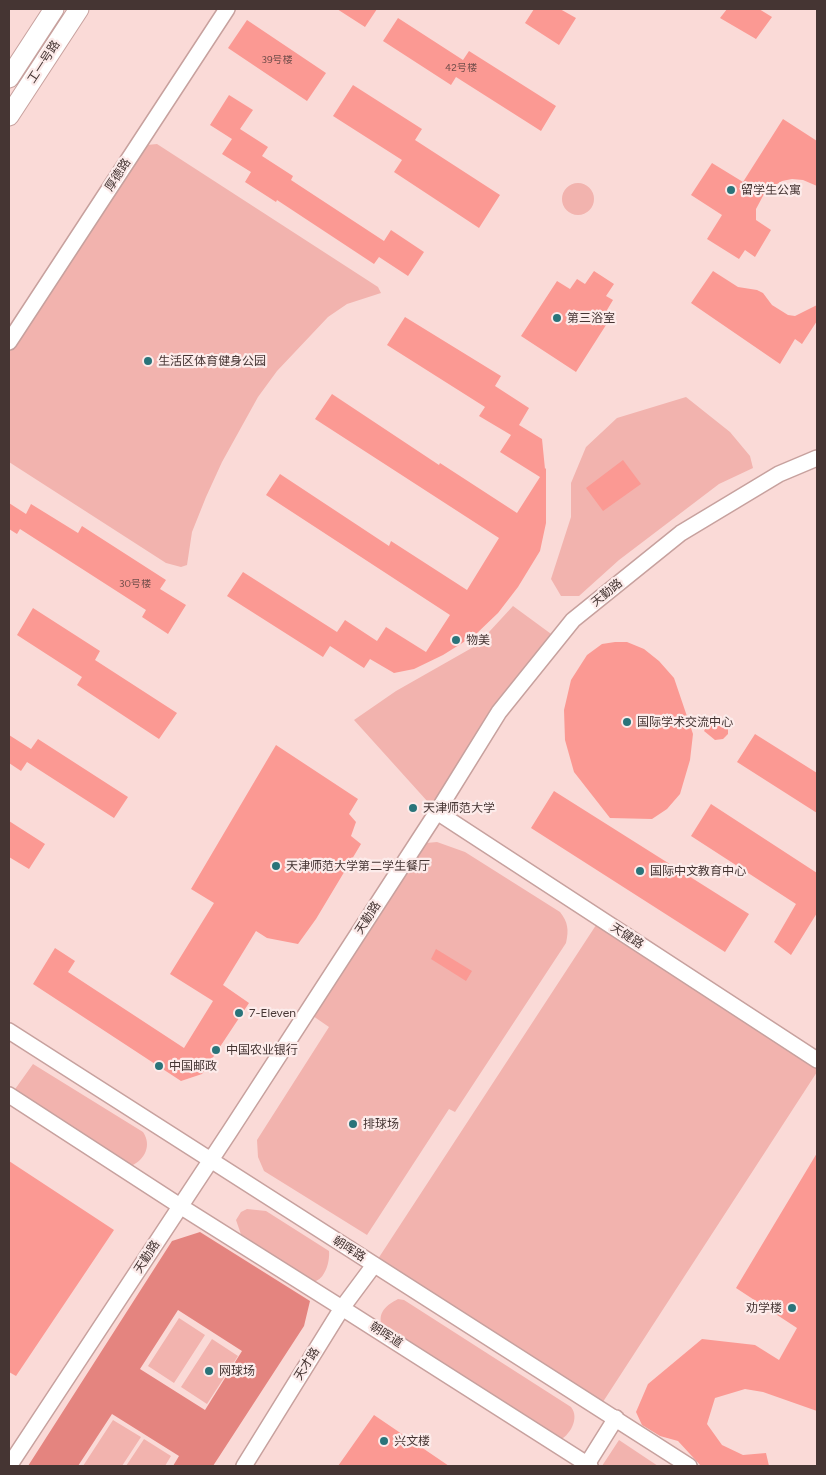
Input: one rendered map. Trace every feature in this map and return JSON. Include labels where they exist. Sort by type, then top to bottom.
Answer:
[{"type":"main road","name":"工一号路","points":[[9,78],[54,9]]},
{"type":"main road","name":"工一号路","points":[[9,116],[79,9]]},
{"type":"street","name":"厚德路","points":[[9,342],[227,9]]},
{"type":"street","name":"天勤路","points":[[9,1466],[437,812],[499,712],[573,620],[681,533],[779,474],[817,458]]},
{"type":"street","name":"天健路","points":[[437,812],[817,1060]]},
{"type":"street","name":"朝晖路","points":[[9,1031],[689,1466]]},
{"type":"street","name":"朝晖道","points":[[9,1095],[588,1466]]},
{"type":"street","name":"天才路","points":[[244,1466],[342,1308],[374,1265]]},
{"type":"street","points":[[588,1466],[616,1418]]},
{"type":"shaded area","name":"生活区体育健身公园","points":[[157,144],[378,287],[381,293],[347,304],[328,317],[277,371],[258,397],[222,462],[206,497],[192,532],[187,565],[181,567],[166,563],[9,462],[9,351],[140,149],[147,145]]},
{"type":"shaded area","points":[[578,183],[590,187],[594,199],[590,211],[578,215],[566,211],[562,199],[566,187]]},
{"type":"shaded area","points":[[686,397],[730,432],[750,456],[753,468],[719,484],[619,560],[579,596],[561,596],[551,579],[571,517],[571,483],[586,447],[617,418]]},
{"type":"shaded area","points":[[513,606],[558,639],[437,812],[354,720],[396,691],[477,645]]},
{"type":"shaded area","points":[[437,842],[465,852],[560,912],[565,919],[568,930],[567,938],[566,943],[455,1112],[449,1109],[367,1235],[264,1171],[258,1157],[257,1140],[329,1027],[313,1016],[426,843]]},
{"type":"shaded area","points":[[600,919],[817,1060],[817,1072],[599,1408],[374,1265]]},
{"type":"shaded area","points":[[33,1064],[143,1132],[146,1137],[147,1147],[140,1160],[131,1166],[13,1092]]},
{"type":"shaded area","points":[[247,1209],[266,1211],[329,1251],[328,1263],[322,1276],[316,1281],[307,1282],[244,1243],[236,1220],[241,1212]]},
{"type":"shaded area","points":[[200,1232],[310,1301],[304,1326],[213,1466],[173,1466],[179,1456],[112,1414],[78,1466],[28,1466],[172,1241]],"holes":[[[178,1310],[242,1351],[205,1410],[140,1369]]]},
{"type":"shaded area","points":[[398,1299],[404,1300],[571,1407],[574,1411],[574,1421],[570,1431],[558,1441],[382,1326],[382,1313],[387,1306]]},
{"type":"shaded area","name":"网球场","points":[[179,1318],[205,1335],[174,1383],[148,1366]]},
{"type":"shaded area","name":"网球场","points":[[212,1339],[238,1356],[207,1404],[181,1387]]},
{"type":"shaded area","points":[[113,1420],[141,1437],[122,1466],[83,1466]]},
{"type":"shaded area","points":[[144,1439],[171,1456],[165,1466],[126,1466]]},
{"type":"shaded area","points":[[619,1440],[658,1466],[602,1466]]},
{"type":"building","points":[[337,9],[377,9],[365,27]]},
{"type":"building","points":[[534,9],[560,9],[576,18],[559,45],[525,23]]},
{"type":"building","points":[[727,9],[759,9],[772,17],[756,39],[720,18]]},
{"type":"building","points":[[398,18],[463,60],[469,51],[556,106],[541,131],[456,77],[451,85],[383,41]]},
{"type":"building","points":[[247,20],[326,73],[307,101],[228,48]]},
{"type":"building","points":[[353,85],[422,129],[415,140],[500,195],[479,228],[394,172],[402,160],[333,116]]},
{"type":"building","points":[[229,95],[253,110],[240,129],[268,147],[262,156],[293,176],[291,180],[384,241],[391,230],[424,252],[408,276],[379,257],[374,264],[277,200],[276,202],[245,182],[251,172],[222,154],[232,139],[210,125]]},
{"type":"building","name":"留学生公寓","points":[[783,119],[817,141],[817,186],[803,180],[792,179],[782,181],[764,194],[756,209],[756,220],[771,230],[755,257],[745,250],[739,259],[707,239],[722,215],[691,195],[712,163],[743,182]]},
{"type":"building","name":"第三浴室","points":[[594,271],[614,284],[606,296],[613,300],[607,310],[613,314],[576,372],[521,336],[557,281],[570,289],[577,279],[585,284]]},
{"type":"building","points":[[713,271],[738,287],[757,290],[763,293],[772,305],[788,315],[795,316],[817,305],[817,321],[802,344],[795,339],[780,364],[691,303]]},
{"type":"building","points":[[405,317],[501,376],[495,386],[529,408],[519,425],[542,439],[546,468],[546,523],[540,551],[518,587],[498,613],[475,635],[443,655],[414,669],[394,673],[370,659],[364,668],[330,646],[323,657],[227,596],[243,572],[337,632],[345,620],[377,641],[386,627],[426,652],[450,615],[266,495],[280,474],[389,546],[391,541],[467,590],[499,538],[315,419],[332,394],[439,465],[440,463],[517,513],[540,477],[500,452],[511,435],[479,416],[485,407],[387,345]]},
{"type":"building","points":[[623,460],[641,484],[603,511],[586,488]]},
{"type":"building","points":[[9,503],[26,514],[31,504],[78,533],[82,526],[166,580],[160,589],[186,605],[168,634],[142,617],[146,610],[20,529],[17,534],[9,529]]},
{"type":"building","points":[[33,608],[100,651],[95,660],[177,713],[159,739],[77,685],[82,677],[17,635]]},
{"type":"building","name":"国际学术交流中心","points":[[627,642],[644,649],[659,661],[674,678],[693,734],[690,760],[680,794],[667,809],[652,819],[610,818],[574,772],[565,740],[564,710],[571,680],[587,655],[602,644]]},
{"type":"building","points":[[716,718],[723,719],[728,724],[728,734],[723,739],[715,740],[704,731],[709,722]]},
{"type":"building","points":[[755,734],[817,773],[817,813],[737,762]]},
{"type":"building","points":[[9,735],[31,749],[38,739],[128,797],[114,818],[27,762],[21,771],[9,763]]},
{"type":"building","name":"天津师范大学第二学生餐厅","points":[[276,745],[358,799],[349,814],[356,822],[351,836],[361,844],[316,919],[298,944],[267,938],[256,931],[223,985],[249,1003],[202,1074],[181,1081],[33,984],[55,948],[75,961],[68,972],[184,1048],[213,1001],[170,974],[214,903],[191,889]]},
{"type":"building","name":"国际中文教育中心","points":[[554,791],[749,914],[725,952],[531,828]]},
{"type":"building","points":[[711,804],[817,873],[817,913],[791,955],[774,942],[796,904],[691,836]]},
{"type":"building","points":[[9,821],[45,844],[29,869],[9,857]]},
{"type":"building","points":[[436,949],[472,971],[466,981],[431,959]]},
{"type":"building","name":"劝学楼","points":[[817,1153],[817,1411],[763,1392],[745,1389],[715,1398],[707,1424],[722,1445],[743,1455],[766,1453],[769,1466],[701,1466],[678,1441],[660,1436],[642,1425],[636,1412],[648,1384],[702,1339],[755,1345],[779,1360],[797,1328],[736,1288]]},
{"type":"building","points":[[9,1161],[114,1230],[16,1376],[9,1372]]},
{"type":"building","name":"兴文楼","points":[[374,1415],[449,1466],[338,1466]]},
{"type":"place","name":"留学生公寓","points":[[731,190]]},
{"type":"place","name":"第三浴室","points":[[557,318]]},
{"type":"place","name":"生活区体育健身公园","points":[[148,361]]},
{"type":"place","name":"物美","points":[[456,640]]},
{"type":"place","name":"国际学术交流中心","points":[[627,722]]},
{"type":"place","name":"天津师范大学","points":[[413,808]]},
{"type":"place","name":"天津师范大学第二学生餐厅","points":[[276,866]]},
{"type":"place","name":"国际中文教育中心","points":[[640,871]]},
{"type":"place","name":"7-Eleven","points":[[239,1013]]},
{"type":"place","name":"中国农业银行","points":[[216,1050]]},
{"type":"place","name":"中国邮政","points":[[159,1066]]},
{"type":"place","name":"排球场","points":[[353,1124]]},
{"type":"place","name":"劝学楼","points":[[792,1308]]},
{"type":"place","name":"网球场","points":[[209,1371]]},
{"type":"place","name":"兴文楼","points":[[384,1441]]}]
